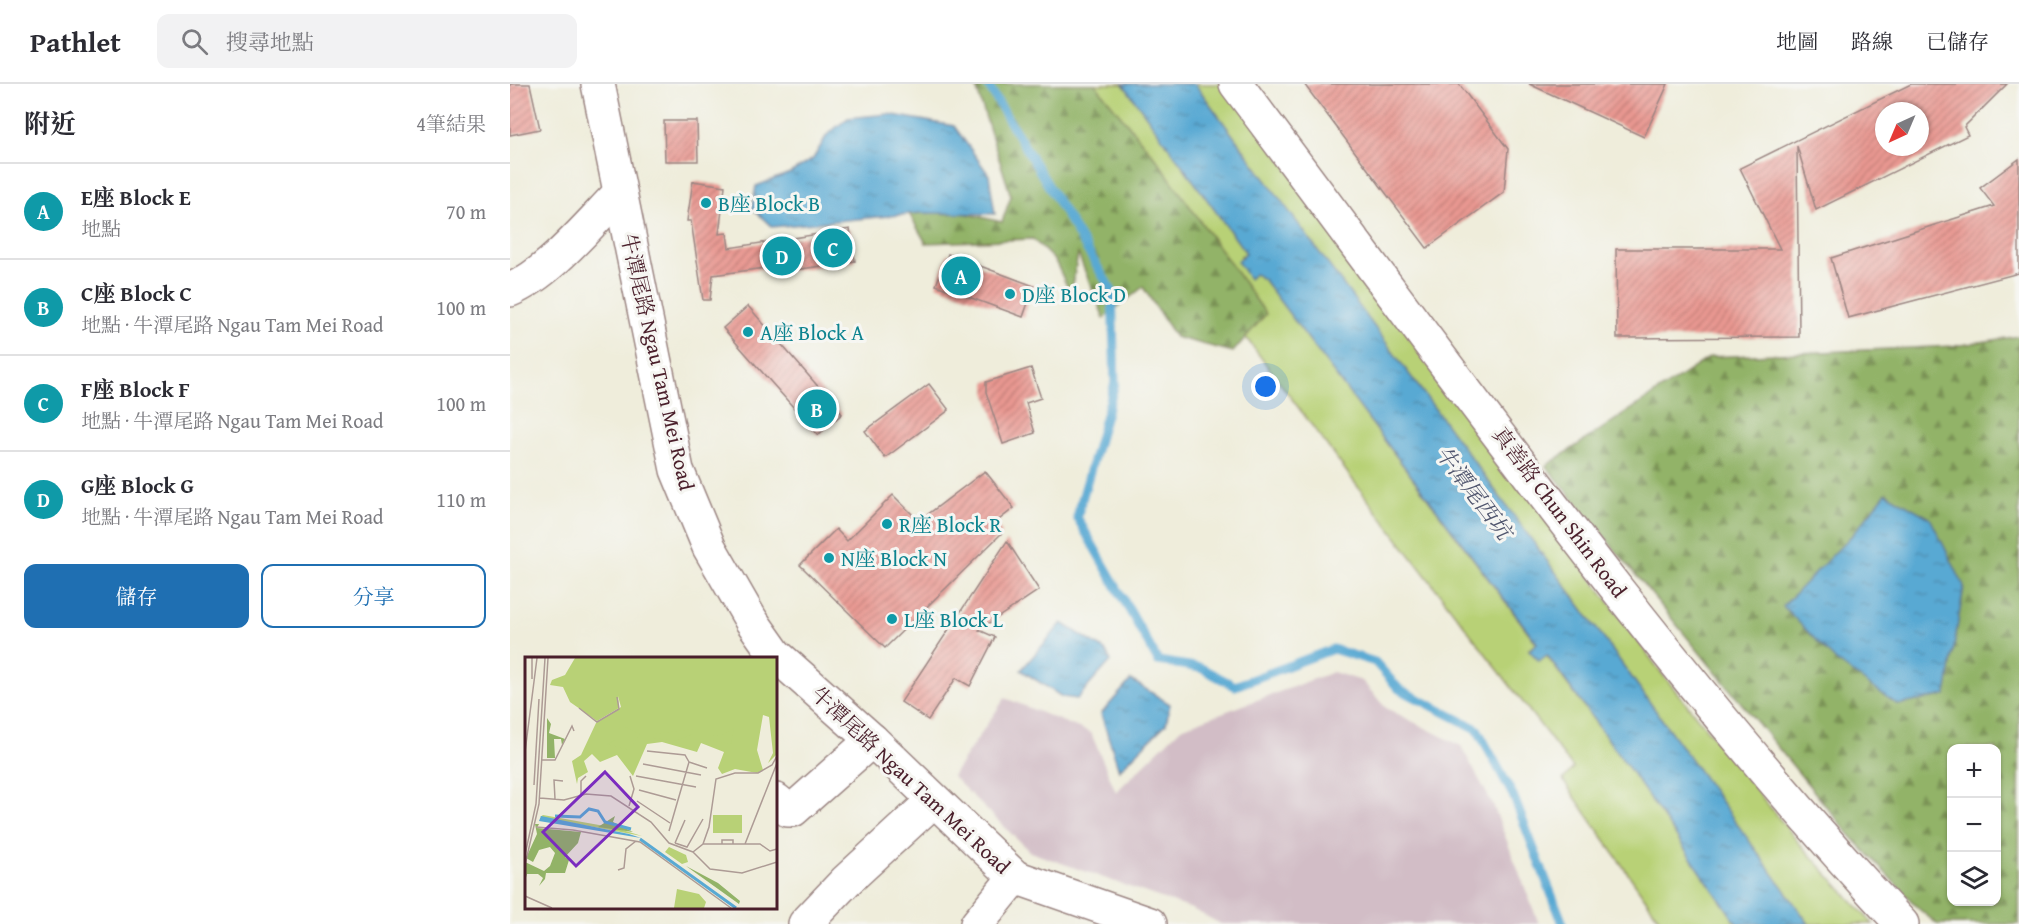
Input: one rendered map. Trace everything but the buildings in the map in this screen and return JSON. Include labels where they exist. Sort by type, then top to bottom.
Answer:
[{"type":"street","name":"牛潭尾路 Ngau Tam Mei Road","points":[[598,84],[677,470],[709,547],[740,602],[775,654],[872,740],[1015,877],[1103,916],[1150,924]]},
{"type":"street","name":"真善路 Chun Shin Road","points":[[1236,84],[1616,586],[1832,849],[1902,924]]},
{"type":"street","points":[[510,290],[520,286],[555,258],[621,193]]},
{"type":"street","points":[[777,801],[788,810],[793,810],[872,740]]},
{"type":"street","points":[[805,924],[846,881],[934,800]]},
{"type":"street","points":[[977,924],[1015,877]]},
{"type":"shaded area","points":[[1333,672],[1362,681],[1386,708],[1461,746],[1493,805],[1539,924],[1221,924],[1192,909],[1030,852],[952,776],[1005,698],[1091,733],[1116,792],[1181,728]]},
{"type":"green space","points":[[975,84],[1095,84],[1157,160],[1266,314],[1233,352],[1175,337],[1143,287],[1104,318],[1078,254],[1071,294],[1055,261],[1033,239],[926,243],[900,198],[1002,222],[1011,196]]},
{"type":"green space","points":[[1056,84],[1123,84],[1246,253],[1240,257],[1249,278],[1255,274],[1264,280],[1537,644],[1529,649],[1546,655],[1628,767],[1737,924],[1663,924],[1563,780],[1573,768],[1352,479]]},
{"type":"green space","points":[[1195,84],[1225,84],[1663,675],[1799,843],[1873,924],[1809,924],[1579,604]]},
{"type":"green space","points":[[2019,336],[2019,924],[1937,924],[1919,909],[1849,834],[1546,466],[1710,357],[1954,346]]},
{"type":"water","name":"牛潭尾西坑","points":[[1123,84],[1195,84],[1579,604],[1809,924],[1737,924],[1547,655],[1539,661],[1529,650],[1537,643],[1264,280],[1255,274],[1249,279],[1237,261],[1246,253]]},
{"type":"water","points":[[888,114],[954,126],[989,175],[995,214],[921,213],[772,227],[752,208],[756,186],[790,173],[813,159],[827,135],[848,118]]},
{"type":"water","points":[[1886,493],[1930,518],[1964,586],[1946,695],[1898,705],[1837,662],[1783,606],[1853,534]]},
{"type":"water","points":[[1062,623],[1105,650],[1111,661],[1077,699],[1062,697],[1021,670]]},
{"type":"water","points":[[1131,680],[1170,704],[1166,724],[1119,770],[1101,714]]},
{"type":"waterway","points":[[987,84],[1112,291],[1115,383],[1077,517],[1158,661],[1201,668],[1235,686],[1333,649],[1375,662],[1399,689],[1477,729],[1513,795],[1563,924]]},
{"type":"place","name":"B座 Block B","points":[[706,203]]},
{"type":"place","name":"F座 Block F","points":[[833,248]]},
{"type":"place","name":"G座 Block G","points":[[782,256]]},
{"type":"place","name":"E座 Block E","points":[[961,276]]},
{"type":"place","name":"D座 Block D","points":[[1010,294]]},
{"type":"place","name":"A座 Block A","points":[[748,332]]},
{"type":"place","name":"C座 Block C","points":[[817,409]]},
{"type":"place","name":"R座 Block R","points":[[887,524]]},
{"type":"place","name":"N座 Block N","points":[[829,558]]},
{"type":"place","name":"L座 Block L","points":[[892,619]]}]
